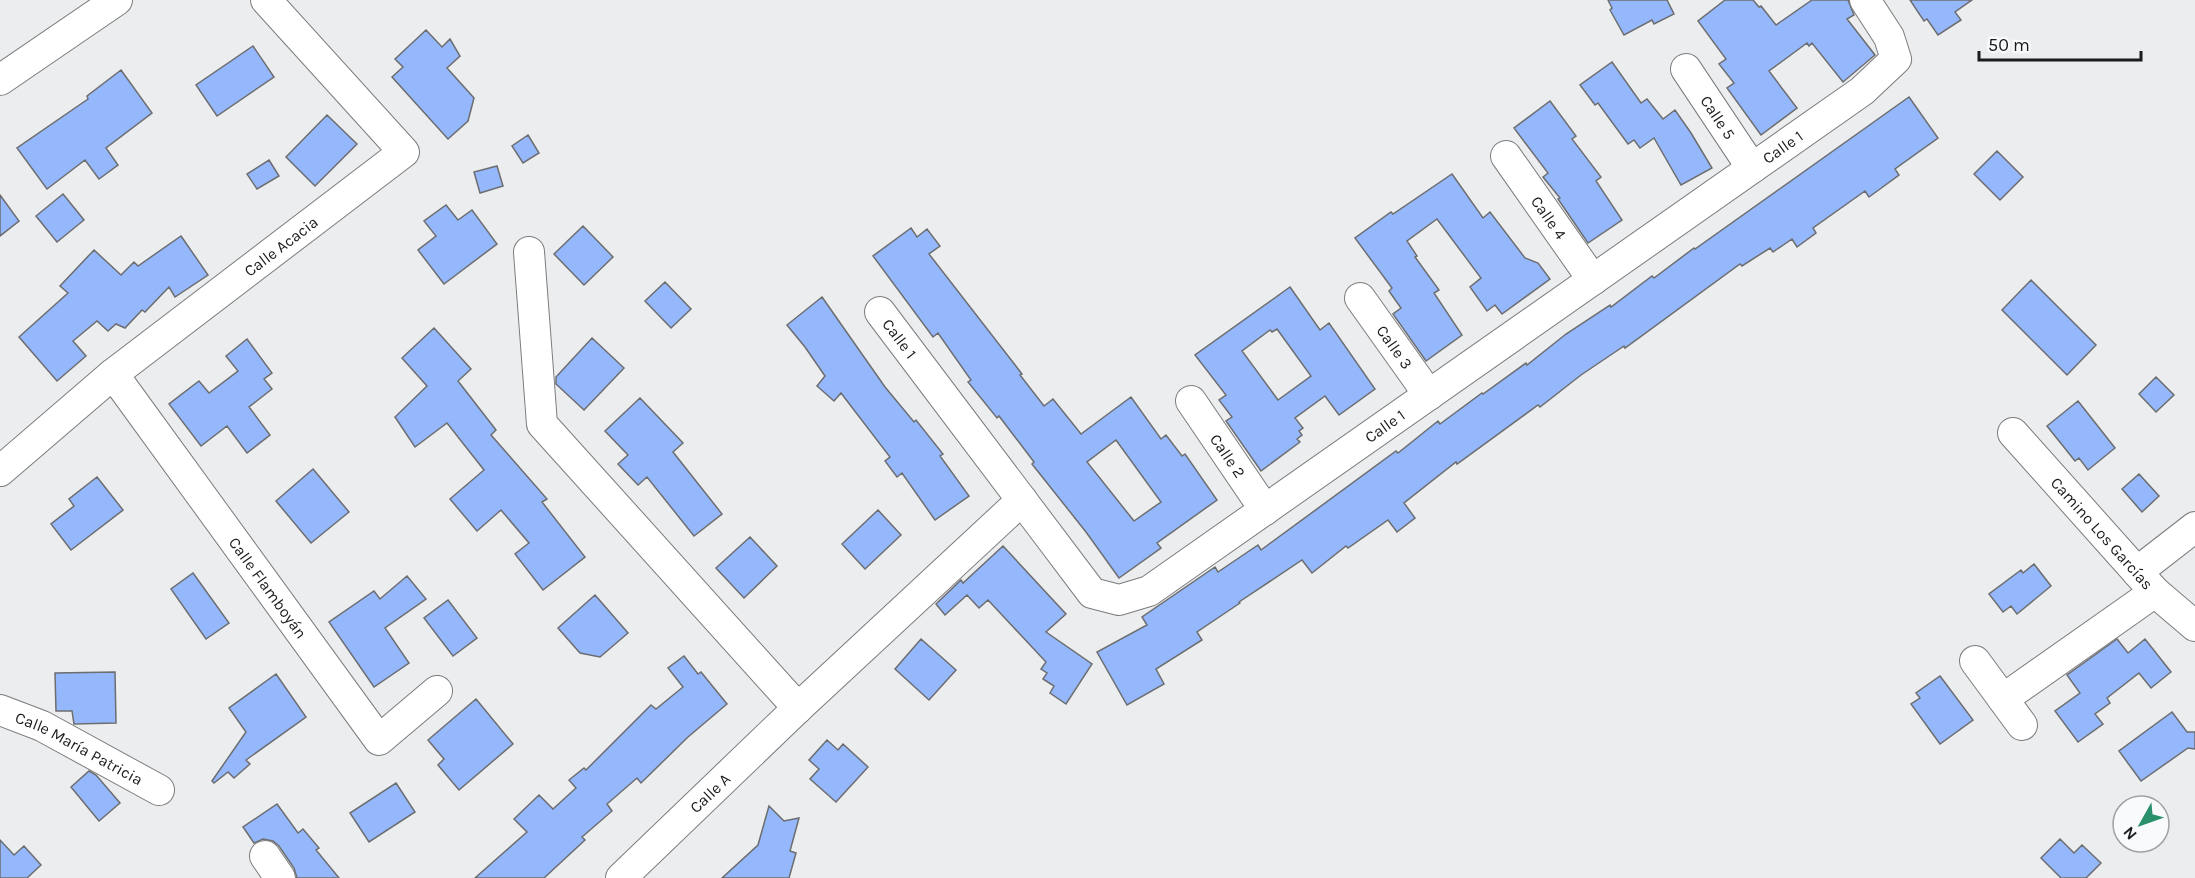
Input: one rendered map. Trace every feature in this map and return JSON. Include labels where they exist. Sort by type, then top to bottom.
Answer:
[{"type":"street","points":[[0,80],[117,0]]},
{"type":"street","name":"Calle Acacia","points":[[0,471],[113,374],[404,152],[266,0]]},
{"type":"street","name":"Calle 1","points":[[880,312],[1092,593],[1119,600],[1149,591],[1862,91],[1896,59],[1890,37],[1865,0]]},
{"type":"street","name":"Calle 5","points":[[1686,69],[1752,168]]},
{"type":"street","name":"Calle 4","points":[[1506,156],[1593,280]]},
{"type":"street","points":[[529,252],[542,424],[798,708]]},
{"type":"street","name":"Calle 3","points":[[1360,298],[1429,395]]},
{"type":"street","name":"Calle Flamboyán","points":[[113,374],[379,740],[437,691]]},
{"type":"street","name":"Calle 2","points":[[1191,401],[1264,510]]},
{"type":"street","name":"Camino Los Garcías","points":[[2013,433],[2146,582],[2195,626]]},
{"type":"street","name":"Calle A","points":[[621,878],[798,708],[1022,500]]},
{"type":"street","points":[[2002,699],[2146,582],[2195,527]]},
{"type":"street","points":[[1975,661],[2022,725]]},
{"type":"street","name":"Calle María Patricia","points":[[0,710],[42,726],[159,790]]},
{"type":"building","points":[[1608,0],[1667,0],[1674,14],[1654,24],[1652,20],[1624,35],[1610,10],[1612,8]]},
{"type":"building","points":[[1725,0],[1753,0],[1759,7],[1761,6],[1776,25],[1812,0],[1848,0],[1854,15],[1847,19],[1875,55],[1843,82],[1812,43],[1809,46],[1807,43],[1769,71],[1797,108],[1761,135],[1727,88],[1734,83],[1719,64],[1726,59],[1698,21]]},
{"type":"building","points":[[1910,0],[1972,0],[1955,12],[1961,20],[1938,35],[1927,19],[1924,21]]},
{"type":"building","points":[[426,30],[442,47],[450,39],[460,56],[447,68],[474,98],[468,121],[448,139],[392,77],[403,67],[395,59]]},
{"type":"building","points":[[253,46],[274,77],[217,116],[196,85]]},
{"type":"building","points":[[1612,62],[1641,103],[1647,99],[1663,119],[1675,110],[1712,168],[1681,185],[1654,138],[1640,148],[1634,140],[1628,144],[1598,103],[1595,105],[1580,85]]},
{"type":"building","points":[[121,70],[152,113],[106,148],[118,165],[99,179],[85,160],[47,189],[17,148],[88,99],[87,96]]},
{"type":"building","points":[[1909,97],[1938,138],[1895,169],[1899,175],[1869,197],[1865,191],[1813,228],[1816,233],[1797,247],[1792,239],[1773,252],[1770,248],[1742,266],[1740,264],[1625,348],[1624,346],[1581,375],[1540,407],[1538,405],[1457,464],[1456,462],[1404,503],[1415,518],[1397,532],[1388,520],[1348,548],[1346,546],[1312,573],[1302,560],[1239,602],[1197,632],[1202,640],[1156,669],[1164,684],[1127,705],[1097,652],[1147,625],[1142,617],[1215,567],[1218,572],[1258,545],[1261,550],[1396,451],[1398,453],[1438,421],[1440,424],[1526,363],[1527,365],[1566,334],[1610,305],[1611,307],[1652,276],[1654,278]]},
{"type":"building","points":[[1550,101],[1576,136],[1572,139],[1601,177],[1596,181],[1622,220],[1588,243],[1558,199],[1560,198],[1543,177],[1548,173],[1514,128]]},
{"type":"building","points":[[327,115],[357,144],[315,186],[286,157]]},
{"type":"building","points":[[528,135],[539,153],[523,163],[512,146]]},
{"type":"building","points":[[1997,151],[2023,177],[2000,200],[1974,174]]},
{"type":"building","points":[[269,160],[279,176],[257,189],[247,174]]},
{"type":"building","points":[[497,166],[503,186],[480,193],[474,172]]},
{"type":"building","points":[[1452,174],[1483,218],[1490,212],[1525,258],[1538,263],[1550,279],[1502,314],[1495,305],[1487,311],[1470,287],[1481,278],[1437,219],[1407,241],[1417,256],[1415,257],[1439,290],[1434,293],[1462,335],[1426,361],[1393,314],[1401,308],[1389,291],[1392,288],[1355,238],[1391,212],[1393,214]]},
{"type":"building","points":[[63,194],[84,220],[57,242],[36,216]]},
{"type":"building","points":[[0,195],[19,221],[0,236]]},
{"type":"building","points":[[446,205],[458,220],[472,210],[497,244],[444,284],[418,250],[436,236],[424,221]]},
{"type":"building","points":[[583,226],[613,257],[584,285],[554,254]]},
{"type":"building","points":[[911,228],[917,237],[927,229],[940,246],[929,254],[1044,406],[1053,399],[1081,434],[1131,397],[1161,439],[1166,435],[1182,456],[1185,454],[1217,500],[1157,543],[1161,548],[1119,578],[1032,464],[1034,462],[999,416],[997,418],[968,382],[971,380],[938,333],[933,337],[873,256]],"holes":[[[1116,440],[1161,502],[1134,521],[1087,462]]]},
{"type":"building","points":[[181,236],[208,275],[175,297],[169,287],[145,312],[142,310],[125,328],[116,324],[108,331],[97,321],[73,341],[86,356],[57,381],[19,337],[68,293],[60,286],[94,250],[121,275],[134,262],[138,266]]},
{"type":"building","points":[[2031,280],[2096,345],[2067,375],[2002,310]]},
{"type":"building","points":[[665,282],[691,309],[671,328],[645,301]]},
{"type":"building","points":[[1290,287],[1320,330],[1329,323],[1375,389],[1339,415],[1325,396],[1295,418],[1303,428],[1299,431],[1302,435],[1297,439],[1300,442],[1261,471],[1226,421],[1232,417],[1219,400],[1226,395],[1195,355]],"holes":[[[1277,329],[1311,376],[1278,400],[1242,351],[1270,330],[1272,332]]]},
{"type":"building","points":[[822,297],[885,387],[914,422],[916,420],[943,454],[940,456],[969,496],[935,520],[902,473],[897,477],[885,461],[890,457],[841,393],[834,401],[817,386],[825,376],[787,325]]},
{"type":"building","points":[[434,328],[471,369],[458,381],[496,430],[491,435],[547,499],[542,502],[585,557],[543,590],[515,554],[529,543],[501,510],[477,531],[450,499],[484,470],[447,423],[415,447],[395,417],[427,386],[402,358]]},
{"type":"building","points":[[592,338],[624,368],[584,410],[556,384],[556,377]]},
{"type":"building","points":[[247,339],[272,373],[264,379],[272,389],[249,407],[270,435],[247,453],[227,426],[201,446],[169,404],[199,381],[209,393],[238,371],[226,356]]},
{"type":"building","points":[[2156,377],[2174,395],[2156,412],[2139,394]]},
{"type":"building","points":[[640,398],[683,443],[673,452],[722,514],[694,536],[647,477],[638,485],[618,464],[628,455],[605,431]]},
{"type":"building","points":[[2078,401],[2115,448],[2088,470],[2079,458],[2075,461],[2047,426]]},
{"type":"building","points":[[313,469],[349,512],[311,543],[276,501]]},
{"type":"building","points":[[2139,474],[2159,496],[2142,512],[2122,489]]},
{"type":"building","points":[[97,477],[123,510],[71,550],[51,524],[74,506],[69,499]]},
{"type":"building","points":[[878,510],[901,535],[865,569],[842,544]]},
{"type":"building","points":[[750,537],[777,566],[744,598],[716,568]]},
{"type":"building","points":[[1003,546],[1066,614],[1046,632],[1092,664],[1066,704],[1050,693],[1054,686],[1043,679],[1047,673],[1041,669],[1046,662],[988,600],[979,608],[967,595],[945,615],[936,604]]},
{"type":"building","points":[[2034,564],[2051,586],[2017,614],[2011,606],[2003,612],[1989,594],[2021,570],[2023,573]]},
{"type":"building","points":[[193,573],[229,623],[206,639],[171,589]]},
{"type":"building","points":[[407,576],[426,599],[385,628],[409,663],[374,687],[329,622],[374,591],[380,599]]},
{"type":"building","points":[[595,595],[628,633],[600,657],[580,653],[558,628]]},
{"type":"building","points":[[448,600],[477,638],[453,656],[424,618]]},
{"type":"building","points":[[921,639],[956,670],[929,700],[895,669]]},
{"type":"building","points":[[2117,639],[2128,653],[2145,639],[2171,672],[2151,688],[2139,673],[2107,698],[2110,703],[2095,714],[2103,724],[2078,742],[2055,711],[2080,693],[2067,675]]},
{"type":"building","points":[[684,656],[698,674],[701,672],[727,704],[688,737],[641,783],[637,778],[607,804],[612,811],[582,837],[585,840],[544,878],[475,878],[527,832],[514,819],[539,795],[553,809],[576,788],[569,780],[584,768],[586,770],[651,705],[656,709],[683,687],[668,668]]},
{"type":"building","points":[[115,672],[116,723],[74,724],[72,711],[56,711],[55,673]]},
{"type":"building","points":[[276,674],[306,717],[246,760],[250,764],[234,778],[228,772],[214,783],[212,781],[246,732],[229,708]]},
{"type":"building","points":[[1940,676],[1973,720],[1940,744],[1911,704],[1920,698],[1916,693]]},
{"type":"building","points":[[476,699],[513,744],[459,790],[438,765],[444,759],[428,740]]},
{"type":"building","points":[[2172,712],[2187,732],[2195,732],[2195,749],[2188,748],[2141,781],[2119,751]]},
{"type":"building","points":[[827,740],[838,750],[843,744],[868,767],[836,802],[810,779],[819,769],[809,760]]},
{"type":"building","points":[[89,771],[96,775],[120,803],[99,821],[71,787]]},
{"type":"building","points":[[396,783],[415,812],[369,842],[350,813]]},
{"type":"building","points":[[277,804],[298,833],[303,829],[319,848],[316,850],[339,878],[297,878],[294,868],[273,841],[263,839],[254,843],[243,827]]},
{"type":"building","points":[[769,806],[784,821],[799,818],[790,851],[796,853],[789,878],[722,878],[758,845]]},
{"type":"building","points":[[2060,839],[2074,853],[2082,845],[2101,863],[2086,878],[2061,878],[2041,858]]},
{"type":"building","points":[[0,840],[14,855],[24,846],[41,865],[27,878],[0,878]]}]
